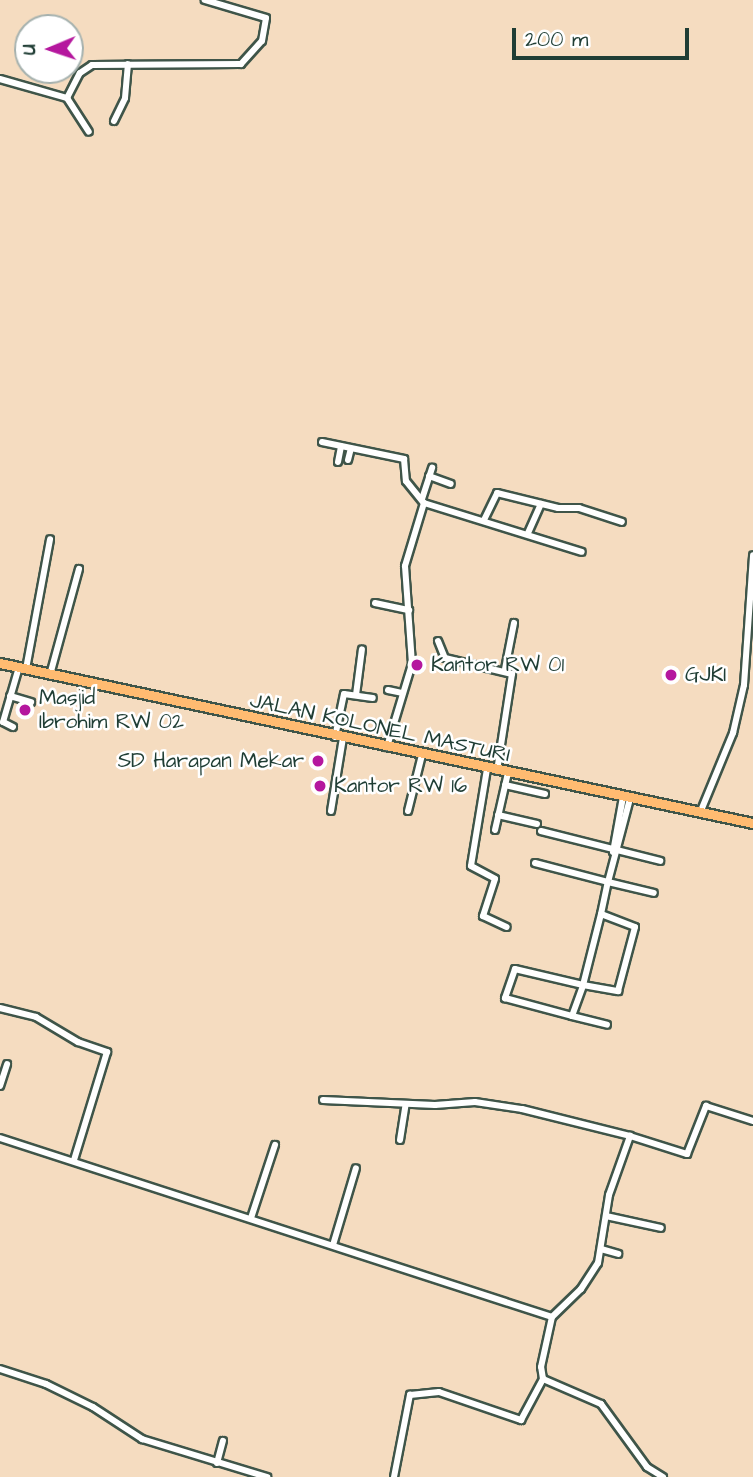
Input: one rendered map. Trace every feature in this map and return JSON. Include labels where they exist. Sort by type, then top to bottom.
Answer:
[{"type":"main road","name":"JALAN KOLONEL MASTURI","points":[[0,663],[492,770],[753,823]]},
{"type":"street","points":[[67,98],[76,78],[89,66],[128,64],[230,67],[251,57],[267,32],[266,18],[205,0]]},
{"type":"street","points":[[114,121],[125,97],[128,64]]},
{"type":"street","points":[[0,79],[67,98],[89,132]]},
{"type":"street","points":[[322,443],[404,460],[406,481],[423,501],[582,552]]},
{"type":"street","points":[[338,462],[341,446]]},
{"type":"street","points":[[348,460],[351,448]]},
{"type":"street","points":[[387,747],[412,661],[405,562],[432,468]]},
{"type":"street","points":[[429,476],[451,484]]},
{"type":"street","points":[[484,520],[495,493],[541,504],[579,508],[622,522]]},
{"type":"street","points":[[528,533],[541,504]]},
{"type":"street","points":[[13,727],[4,722],[10,696],[23,668],[50,539]]},
{"type":"street","points":[[700,813],[733,733],[744,685],[753,555]]},
{"type":"street","points":[[50,674],[79,569]]},
{"type":"street","points":[[375,603],[409,610]]},
{"type":"street","points":[[507,927],[483,916],[495,879],[471,866],[512,680],[505,669],[514,623]]},
{"type":"street","points":[[438,641],[445,658],[505,669]]},
{"type":"street","points":[[356,695],[362,649]]},
{"type":"street","points":[[388,690],[402,693]]},
{"type":"street","points":[[331,811],[344,694],[373,698]]},
{"type":"street","points":[[10,696],[32,702]]},
{"type":"street","points":[[408,811],[422,755]]},
{"type":"street","points":[[495,830],[511,774]]},
{"type":"street","points":[[508,786],[545,793]]},
{"type":"street","points":[[572,1016],[583,985],[601,914],[627,798]]},
{"type":"street","points":[[498,815],[615,851],[660,861]]},
{"type":"street","points":[[535,863],[654,894]]},
{"type":"street","points":[[601,914],[635,925],[619,988],[612,991],[516,969],[504,993],[507,999],[607,1025]]},
{"type":"street","points":[[0,1008],[36,1017],[78,1042],[107,1052],[74,1160]]},
{"type":"street","points":[[0,1086],[7,1063]]},
{"type":"street","points":[[323,1100],[406,1104],[466,1101],[522,1109],[630,1136],[687,1154],[706,1106],[753,1121]]},
{"type":"street","points":[[400,1140],[406,1104]]},
{"type":"street","points":[[394,1477],[410,1395],[439,1392],[517,1421],[527,1416],[543,1379],[541,1367],[552,1317],[594,1272],[606,1216],[630,1136]]},
{"type":"street","points":[[0,1138],[251,1217],[552,1317]]},
{"type":"street","points":[[251,1217],[275,1145]]},
{"type":"street","points":[[333,1245],[356,1168]]},
{"type":"street","points":[[606,1216],[661,1228]]},
{"type":"street","points":[[601,1249],[618,1254]]},
{"type":"street","points":[[0,1369],[46,1384],[93,1407],[142,1439],[267,1477]]},
{"type":"street","points":[[543,1379],[601,1404],[647,1467],[663,1477]]},
{"type":"street","points":[[216,1463],[223,1441]]},
{"type":"place","name":"Kantor RW 01","points":[[417,665]]},
{"type":"place","name":"GJKI","points":[[671,675]]},
{"type":"place","name":"Masjid Ibrohim RW 02","points":[[25,710]]},
{"type":"place","name":"SD Harapan Mekar","points":[[318,761]]},
{"type":"place","name":"Kantor RW 16","points":[[320,786]]}]
